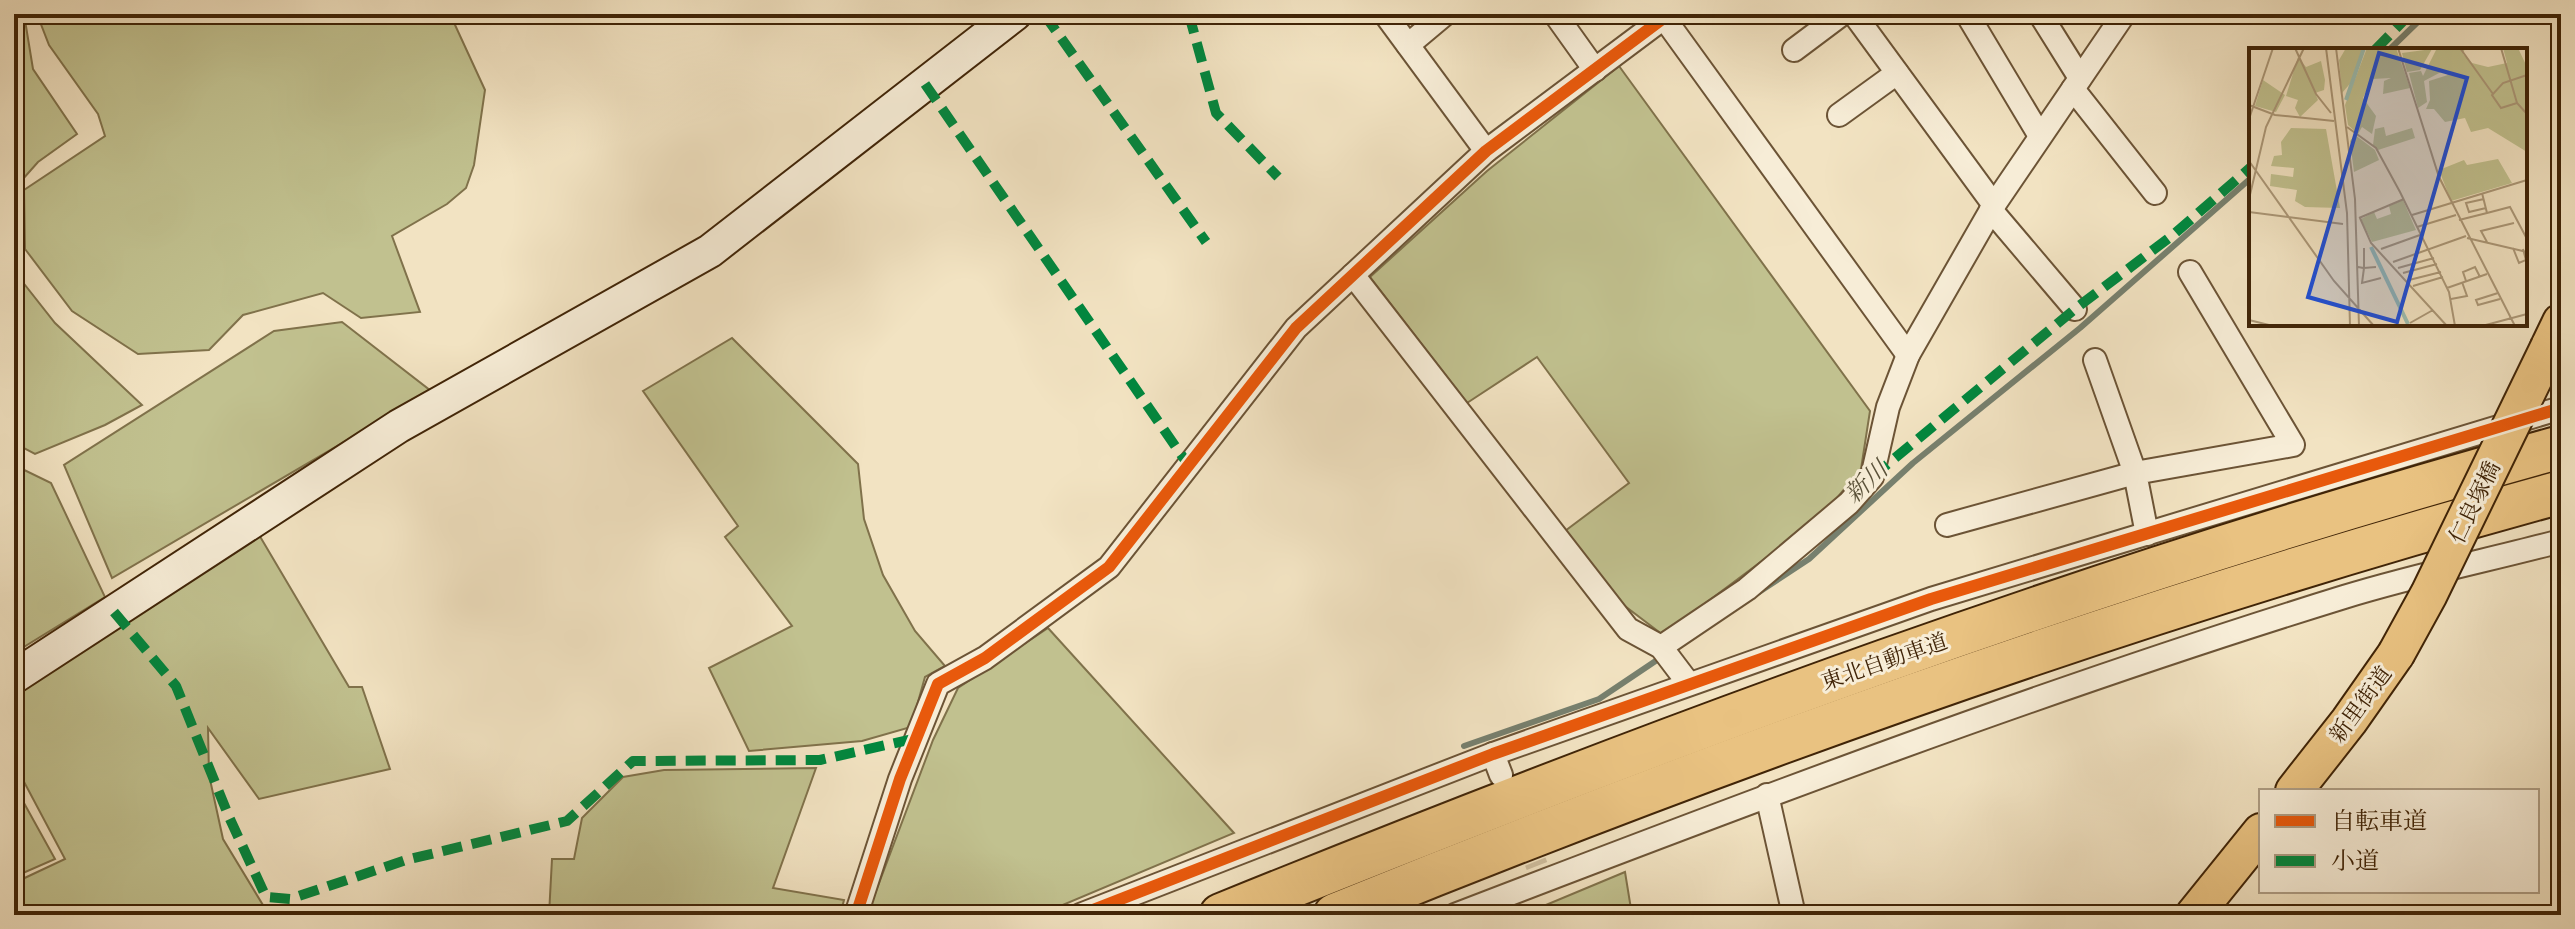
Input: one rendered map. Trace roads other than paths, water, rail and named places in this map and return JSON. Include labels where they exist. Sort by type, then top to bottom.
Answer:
[{"type":"highway","name":"東北自動車道","points":[[1221,915],[1632,751],[1844,675],[2245,541],[2561,447]]},
{"type":"highway","name":"東北自動車道","points":[[1335,915],[1647,791],[1876,709],[2259,581],[2561,492]]},
{"type":"main road","name":"仁良塚橋","points":[[2396,654],[2429,594],[2555,335]]},
{"type":"main road","name":"新里街道","points":[[2296,789],[2396,654]]},
{"type":"main road","points":[[2194,915],[2259,834]]},
{"type":"street","points":[[14,677],[399,426],[710,251],[1015,14]]},
{"type":"street","points":[[1385,14],[1486,151]]},
{"type":"street","points":[[1408,45],[1445,14]]},
{"type":"street","points":[[1555,14],[1595,70]]},
{"type":"street","points":[[1794,50],[1842,14]]},
{"type":"street","points":[[1854,14],[1992,207],[2075,309]]},
{"type":"street","points":[[1967,14],[2040,136]]},
{"type":"street","points":[[2040,14],[2076,84],[2155,193]]},
{"type":"street","points":[[1661,647],[1747,589],[1849,503],[1872,477],[1888,407],[1908,355],[1992,207],[2124,14]]},
{"type":"street","points":[[856,915],[900,779],[938,684],[985,658],[1109,567],[1296,328],[1486,151],[1666,16],[1908,355]]},
{"type":"street","points":[[1839,115],[1897,73]]},
{"type":"street","points":[[1947,525],[2135,473],[2293,445],[2190,272]]},
{"type":"street","points":[[1353,275],[1628,629],[1661,647],[1683,675]]},
{"type":"street","points":[[2095,360],[2135,473],[2147,534]]},
{"type":"street","points":[[1080,915],[1497,764],[1683,675],[2561,408]]},
{"type":"street","points":[[1455,915],[1540,874],[2136,665],[2346,596],[2561,541]]},
{"type":"street","points":[[1767,795],[1794,915]]},
{"type":"waterway","name":"新川","points":[[2391,48],[2426,14]]},
{"type":"waterway","name":"新川","points":[[1759,592],[1809,559],[1913,463],[2080,328],[2249,180]]},
{"type":"waterway","name":"新川","points":[[1464,746],[1599,699],[1663,656]]},
{"type":"tunnel","points":[[1523,831],[1537,866]]}]
